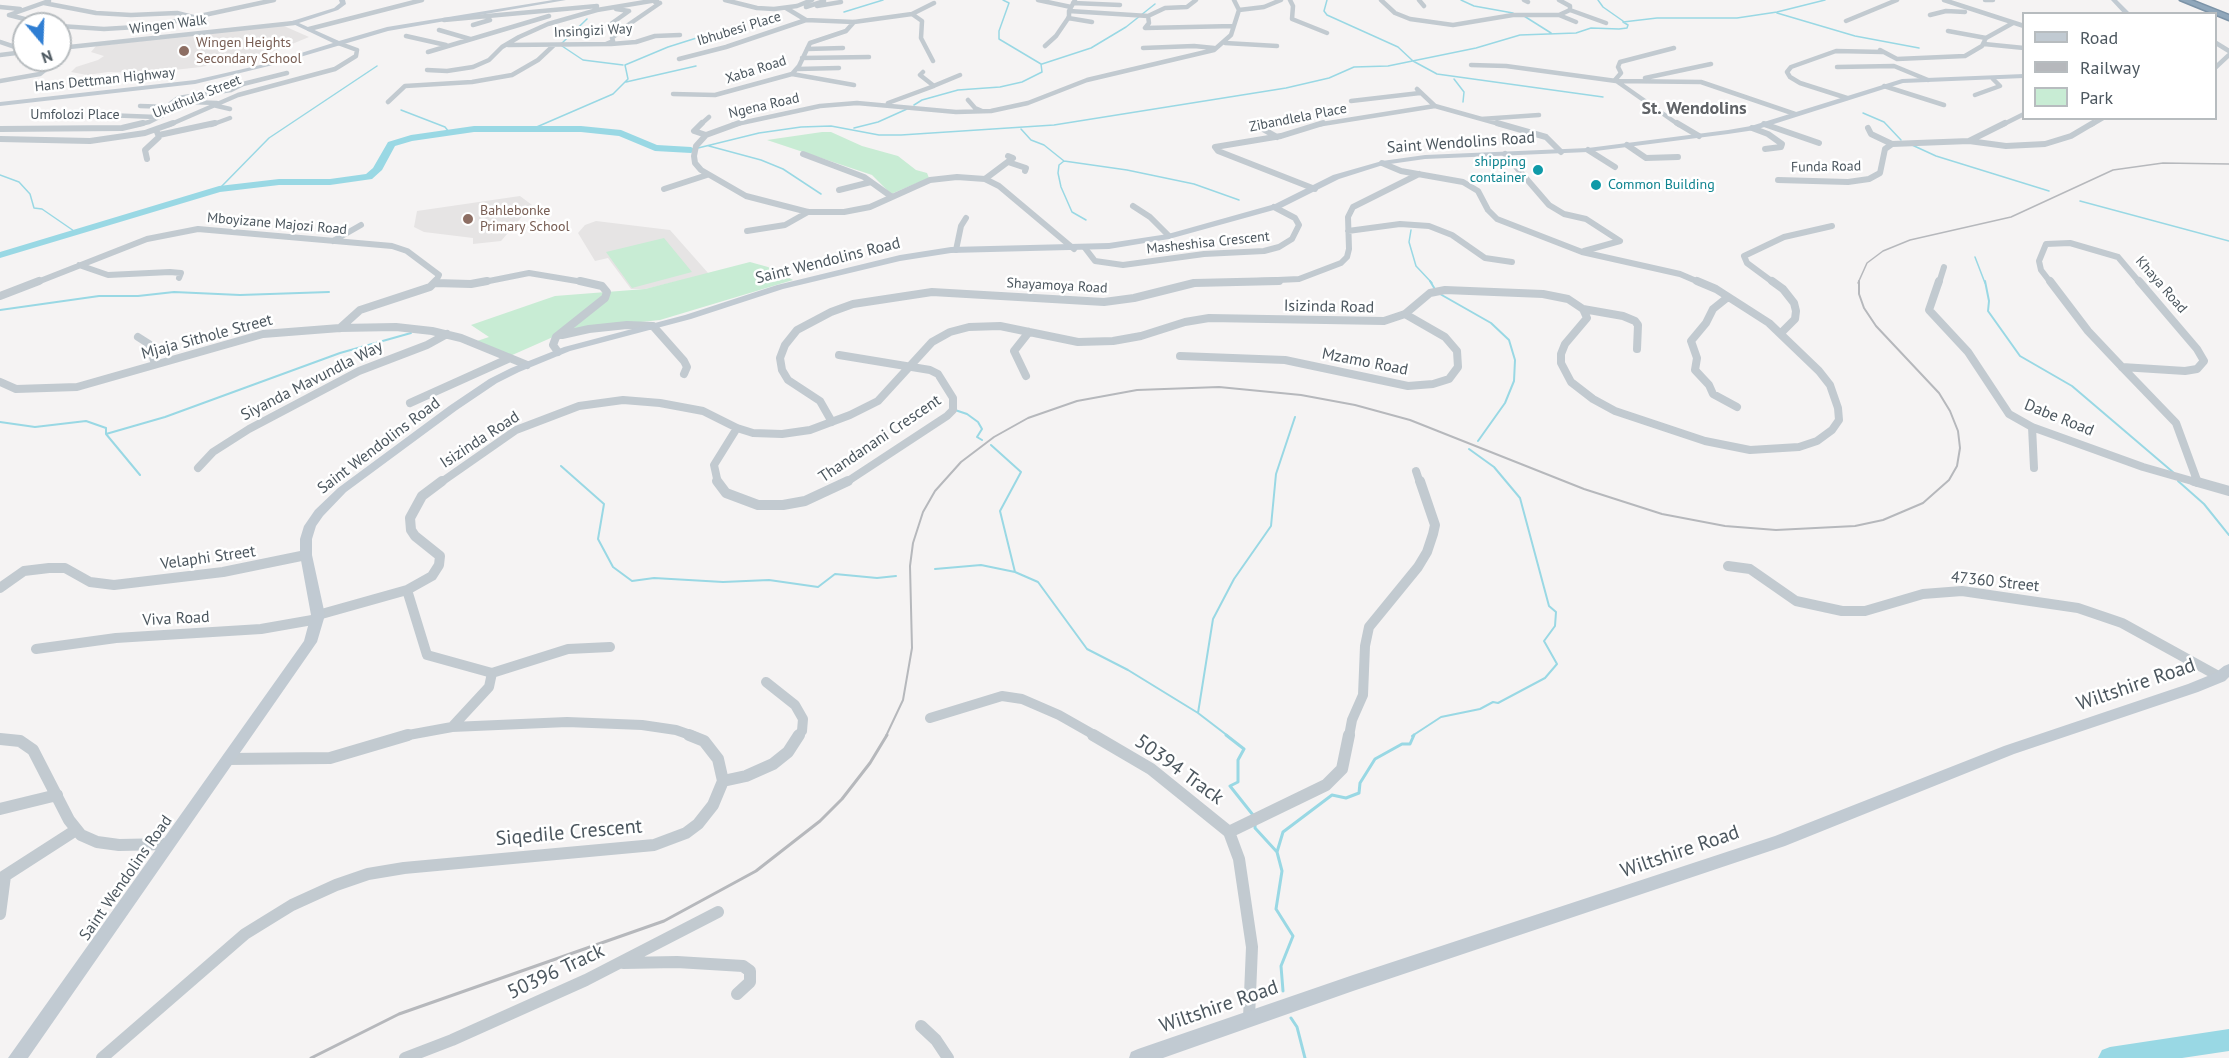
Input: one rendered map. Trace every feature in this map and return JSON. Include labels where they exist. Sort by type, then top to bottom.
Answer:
[{"type":"highway","points":[[2184,0],[2214,12]]},
{"type":"street","points":[[0,5],[9,0]]},
{"type":"street","points":[[17,12],[53,0]]},
{"type":"street","points":[[72,27],[104,29],[153,26],[274,0]]},
{"type":"street","points":[[293,22],[340,7],[344,3],[342,0]]},
{"type":"street","points":[[309,29],[422,0]]},
{"type":"street","points":[[293,22],[341,42],[435,20],[563,0]]},
{"type":"street","points":[[427,70],[462,69],[489,60],[505,45],[535,29],[604,8],[657,0]]},
{"type":"street","points":[[725,0],[757,8],[788,9],[824,1]]},
{"type":"street","points":[[789,0],[819,9]]},
{"type":"street","points":[[809,5],[812,0]]},
{"type":"street","points":[[1038,0],[1148,16],[1170,8],[1187,7],[1196,0]]},
{"type":"street","points":[[1234,0],[1239,9],[1264,7],[1281,0]]},
{"type":"street","points":[[1290,0],[1293,6],[1292,19],[1327,33]]},
{"type":"street","points":[[1381,0],[1400,15],[1432,24],[1463,24],[1513,15],[1558,15],[1576,22]]},
{"type":"street","points":[[1419,0],[1424,6]]},
{"type":"street","points":[[1559,0],[1570,6],[1570,10]]},
{"type":"street","points":[[1846,21],[1897,0]]},
{"type":"street","points":[[1944,0],[2022,25]]},
{"type":"street","points":[[1985,0],[1993,0]]},
{"type":"street","points":[[2114,0],[2126,12]]},
{"type":"street","points":[[606,44],[613,41],[612,38],[620,31],[660,3],[650,1]]},
{"type":"street","points":[[809,5],[841,2]]},
{"type":"street","points":[[44,3],[93,13],[131,15],[177,13],[193,17]]},
{"type":"street","points":[[788,9],[807,21],[854,22],[912,14],[934,3]]},
{"type":"street","points":[[0,5],[25,9]]},
{"type":"street","points":[[1072,5],[1120,5]]},
{"type":"street","points":[[1045,46],[1056,36],[1068,18],[1072,5]]},
{"type":"street","points":[[435,20],[583,6],[615,6]]},
{"type":"street","points":[[604,8],[629,11],[608,26]]},
{"type":"street","name":"Ngena Road","points":[[706,135],[727,126],[811,108],[857,103],[886,104],[946,112],[984,112],[1028,103],[1087,80],[1216,49],[1231,35],[1239,9]]},
{"type":"street","points":[[1558,15],[1570,10],[1606,22]]},
{"type":"street","points":[[1930,15],[1946,11],[1973,11]]},
{"type":"street","points":[[497,30],[473,25],[504,14]]},
{"type":"street","points":[[912,14],[922,21],[921,38],[933,61]]},
{"type":"street","points":[[428,52],[543,16],[564,19]]},
{"type":"street","points":[[798,17],[815,16],[807,21]]},
{"type":"street","points":[[1148,16],[1149,23],[1144,27],[1147,28],[1234,26]]},
{"type":"street","points":[[1068,18],[1092,22]]},
{"type":"street","points":[[302,20],[341,42]]},
{"type":"street","name":"Ibhubesi Place","points":[[679,59],[726,47],[807,21]]},
{"type":"street","name":"Wingen Walk","points":[[72,47],[293,22]]},
{"type":"street","name":"Xaba Road","points":[[673,94],[715,95],[792,74],[798,69],[807,49],[813,42],[848,30],[854,22]]},
{"type":"street","points":[[1948,31],[1986,38],[2013,23]]},
{"type":"street","points":[[147,40],[153,26]]},
{"type":"street","points":[[439,30],[470,39]]},
{"type":"street","name":"Insingizi Way","points":[[505,45],[606,44],[680,35]]},
{"type":"street","points":[[406,36],[448,45]]},
{"type":"street","points":[[1868,44],[1893,58],[1959,57],[1968,55],[1984,44],[1986,38]]},
{"type":"street","name":"Hans Dettman Highway","points":[[0,104],[195,82],[253,69],[341,42]]},
{"type":"street","name":"Ukuthula Street","points":[[3,139],[90,141],[157,133],[215,104],[251,91],[343,66],[356,56],[357,50],[341,42]]},
{"type":"street","points":[[1225,43],[1277,46]]},
{"type":"street","points":[[1984,44],[2022,48]]},
{"type":"street","points":[[2217,44],[2229,53],[2217,66]]},
{"type":"street","points":[[501,84],[538,60],[554,45]]},
{"type":"street","points":[[1143,48],[1194,46],[1216,49]]},
{"type":"street","points":[[807,49],[843,48]]},
{"type":"street","points":[[1616,81],[1615,79],[1621,73],[1618,67],[1620,62],[1674,48]]},
{"type":"street","points":[[1847,98],[1800,82],[1788,74],[1791,67],[1819,59],[1825,54],[1845,50],[1883,51]]},
{"type":"street","points":[[802,58],[869,57]]},
{"type":"street","points":[[2222,62],[2229,63]]},
{"type":"street","points":[[1633,81],[1711,64]]},
{"type":"street","points":[[1471,65],[1506,66],[1616,81],[1703,82],[1795,114]]},
{"type":"street","points":[[1837,67],[1846,65],[1894,66],[1928,80]]},
{"type":"street","points":[[798,69],[838,68]]},
{"type":"street","points":[[462,69],[469,80],[462,83]]},
{"type":"street","points":[[0,81],[42,72]]},
{"type":"street","points":[[923,72],[920,75],[933,85],[931,87]]},
{"type":"street","points":[[166,107],[176,98],[231,90],[243,84],[287,73]]},
{"type":"street","points":[[792,74],[854,84]]},
{"type":"street","points":[[388,102],[405,86],[462,83],[512,75]]},
{"type":"street","points":[[886,104],[960,75]]},
{"type":"street","points":[[1630,89],[1633,81],[1646,75]]},
{"type":"street","name":"Saint Wendolins Road","points":[[17,1058],[314,635],[318,617],[306,555],[310,526],[319,513],[342,490],[473,394],[527,365],[558,352],[802,281],[900,258],[956,250],[1079,249],[1128,244],[1169,236],[1274,207],[1348,172],[1382,163],[1425,157],[1588,150],[1699,136],[1752,128],[1902,81],[2022,76]]},
{"type":"street","points":[[287,87],[297,79]]},
{"type":"street","points":[[1975,95],[2000,86],[1993,79]]},
{"type":"street","points":[[1616,81],[1660,113],[1699,136]]},
{"type":"street","points":[[1884,86],[1944,105]]},
{"type":"street","points":[[1351,101],[1418,91],[1435,106],[1546,137],[1562,152]]},
{"type":"street","points":[[968,100],[975,108],[984,112]]},
{"type":"street","name":"Umfolozi Place","points":[[0,129],[92,130],[128,127],[149,122],[176,108],[195,102],[215,104]]},
{"type":"street","points":[[215,104],[230,109]]},
{"type":"street","points":[[140,106],[176,108]]},
{"type":"street","name":"Zibandlela Place","points":[[1315,189],[1215,148],[1224,144],[1277,137],[1318,124],[1435,106]]},
{"type":"street","points":[[105,115],[156,117]]},
{"type":"street","points":[[1479,120],[1539,115]]},
{"type":"street","points":[[1969,141],[2022,115]]},
{"type":"street","points":[[709,117],[694,130],[706,135],[696,146],[694,156],[697,166],[706,175],[746,196],[808,212],[832,213],[857,210],[930,180],[957,177],[985,179],[999,186],[1079,249]]},
{"type":"street","points":[[147,159],[145,150],[157,133],[205,127],[230,118]]},
{"type":"street","points":[[1868,128],[1871,134],[1892,144],[1969,141],[2006,146],[2045,144],[2071,136],[2099,120]]},
{"type":"street","points":[[3,139],[39,121]]},
{"type":"street","points":[[149,122],[180,121]]},
{"type":"street","points":[[1275,123],[1261,129],[1277,137]]},
{"type":"street","points":[[1764,124],[1819,143]]},
{"type":"street","points":[[1752,128],[1768,134],[1782,144],[1780,147],[1765,149]]},
{"type":"street","name":"Funda Road","points":[[1779,180],[1848,182],[1869,179],[1882,171],[1885,149],[1892,144]]},
{"type":"street","points":[[1627,145],[1647,158],[1678,157]]},
{"type":"street","points":[[1588,150],[1614,167]]},
{"type":"street","points":[[803,154],[871,182],[892,197]]},
{"type":"street","points":[[1505,154],[1549,206],[1562,213],[1588,220],[1618,239],[1619,242],[1582,252]]},
{"type":"street","points":[[985,179],[1008,159],[1026,168],[1025,171]]},
{"type":"street","points":[[1382,163],[1396,169],[1472,186],[1497,219],[1582,252],[1699,280],[1781,333],[1830,385],[1838,408],[1839,420],[1832,430],[1799,447],[1750,450],[1705,441],[1615,411],[1583,393],[1571,382],[1561,363],[1561,354],[1565,344],[1587,318],[1583,309]]},
{"type":"street","name":"Shayamoya Road","points":[[832,422],[820,401],[788,380],[782,370],[780,358],[785,345],[797,330],[840,308],[932,292],[1109,302],[1194,283],[1288,280],[1314,274],[1341,263],[1349,253],[1348,217],[1353,207],[1419,174]]},
{"type":"street","points":[[664,189],[706,175]]},
{"type":"street","points":[[839,190],[871,182]]},
{"type":"street","points":[[1133,206],[1150,217],[1169,236]]},
{"type":"street","name":"Masheshisa Crescent","points":[[1079,249],[1095,261],[1123,265],[1203,254],[1264,251],[1279,247],[1292,239],[1299,225],[1295,218],[1274,207]]},
{"type":"street","points":[[747,231],[785,225],[808,212]]},
{"type":"street","points":[[956,250],[961,226],[966,218]]},
{"type":"street","points":[[1348,231],[1403,224],[1429,226],[1452,235],[1485,258],[1512,262]]},
{"type":"street","points":[[333,241],[361,225]]},
{"type":"street","points":[[1781,333],[1795,319],[1794,303],[1777,284],[1747,263],[1744,256],[1750,251],[1784,237],[1832,226]]},
{"type":"street","name":"Mboyizane Majozi Road","points":[[0,296],[154,237],[192,229],[226,230],[401,249],[438,274],[439,277],[435,283]]},
{"type":"street","name":"Khaya Road","points":[[2122,367],[2185,371],[2197,369],[2204,361],[2197,349],[2118,258],[2108,253],[2064,242],[2046,244],[2039,261],[2041,270],[2088,331],[2122,367],[2176,423],[2198,483]]},
{"type":"street","points":[[79,265],[108,275],[170,272],[181,273],[179,278]]},
{"type":"street","name":"Dabe Road","points":[[1943,268],[1929,310],[1968,352],[2004,409],[2032,427],[2158,472],[2229,490]]},
{"type":"street","points":[[340,328],[360,310],[422,290],[435,283],[471,285],[529,273],[592,283],[606,290],[603,301],[556,337],[553,345],[558,352]]},
{"type":"street","name":"Isizinda Road","points":[[318,617],[406,590],[432,576],[439,565],[439,554],[415,536],[411,530],[410,518],[422,496],[504,438],[531,423],[579,406],[623,400],[660,403],[703,411],[737,428],[753,433],[782,434],[810,430],[878,401],[932,342],[960,329],[1000,326],[1093,343],[1128,339],[1185,322],[1209,318],[1366,322],[1391,319],[1405,314],[1425,296],[1445,290],[1552,296],[1568,299],[1583,309],[1623,316],[1635,321],[1638,325],[1637,349]]},
{"type":"street","points":[[1728,297],[1713,309],[1706,323],[1690,341],[1697,358],[1695,370],[1709,385],[1713,394],[1737,406]]},
{"type":"street","name":"Mzamo Road","points":[[1180,356],[1285,360],[1408,386],[1432,384],[1449,379],[1458,368],[1457,351],[1445,337],[1405,314]]},
{"type":"street","points":[[556,337],[589,329],[633,324],[653,326],[684,361],[687,367],[684,375]]},
{"type":"street","name":"Mjaja Sithole Street","points":[[0,382],[16,389],[67,388],[263,334],[340,328],[396,327],[447,334],[527,365]]},
{"type":"street","points":[[1026,376],[1014,351],[1029,332]]},
{"type":"street","name":"Siyanda Mavundla Way","points":[[198,468],[213,452],[249,429],[359,371],[427,345],[447,334]]},
{"type":"street","points":[[138,338],[149,344],[155,364]]},
{"type":"street","points":[[839,355],[911,366]]},
{"type":"street","points":[[410,404],[510,358]]},
{"type":"street","name":"Thandanani Crescent","points":[[737,428],[714,465],[716,480],[726,493],[744,501],[771,505],[805,501],[822,496],[853,479],[953,410],[953,398],[938,374],[911,366]]},
{"type":"street","points":[[2032,427],[2034,468]]},
{"type":"street","points":[[1250,1018],[1252,947],[1240,868],[1229,832],[1326,785],[1341,769],[1352,720],[1363,695],[1365,646],[1369,627],[1388,600],[1418,567],[1434,534],[1435,525],[1416,471]]},
{"type":"street","name":"Velaphi Street","points":[[0,588],[24,572],[59,567],[90,582],[114,585],[223,572],[306,555]]},
{"type":"street","name":"47360 Street","points":[[1728,566],[1750,569],[1796,601],[1842,611],[1865,611],[1923,594],[1962,591],[2078,608],[2122,623],[2225,673]]},
{"type":"street","points":[[406,590],[427,655],[492,673],[568,649],[610,647]]},
{"type":"street","name":"Viva Road","points":[[36,649],[127,637],[261,629],[318,617]]},
{"type":"street","points":[[452,727],[489,687],[492,673]]},
{"type":"street","name":"Wiltshire Road","points":[[1137,1058],[1779,841],[2009,750],[2193,688],[2225,673]]},
{"type":"street","points":[[228,759],[330,758],[411,734],[452,727],[567,722],[642,725],[668,728],[704,741],[718,759],[723,781],[746,776],[773,764],[788,752],[802,731],[803,718],[795,705],[766,682]]},
{"type":"street","name":"50394 Track","points":[[930,718],[1002,696],[1022,699],[1059,716],[1151,769],[1229,832]]},
{"type":"street","points":[[0,739],[20,741],[33,750],[76,830],[97,842],[127,845],[168,844]]},
{"type":"street","name":"Siqedile Crescent","points":[[102,1058],[244,934],[292,905],[336,885],[368,874],[404,868],[654,845],[686,833],[698,824],[713,805],[723,781]]},
{"type":"street","points":[[0,809],[57,795]]},
{"type":"street","points":[[0,914],[3,877],[76,830]]},
{"type":"street","name":"50396 Track","points":[[405,1058],[503,1018],[623,963],[718,912]]},
{"type":"street","points":[[623,963],[685,962],[748,967],[750,981],[737,994]]},
{"type":"street","points":[[921,1026],[936,1040],[948,1058]]},
{"type":"shaded area","name":"Wingen Heights Secondary School","points":[[277,26],[284,26],[309,37],[270,53],[201,67],[147,73],[108,72],[87,75],[71,72],[76,67],[104,56],[91,52],[96,46]]},
{"type":"shaded area","name":"Bahlebonke Primary School","points":[[520,196],[532,205],[501,241],[473,244],[473,238],[424,232],[414,227],[417,211]]},
{"type":"shaded area","points":[[596,221],[670,230],[709,274],[645,289],[631,289],[608,258],[595,261],[578,233],[585,225]]},
{"type":"green space","points":[[831,132],[862,146],[898,156],[916,170],[927,173],[929,178],[891,194],[872,175],[767,140]]},
{"type":"green space","points":[[664,238],[692,272],[632,288],[606,252]]},
{"type":"green space","points":[[750,262],[768,267],[793,280],[660,320],[612,325],[553,337],[510,356],[477,341],[489,337],[471,325],[555,296],[645,289]]},
{"type":"waterway","points":[[844,12],[883,0]]},
{"type":"waterway","points":[[914,105],[922,100],[958,90],[1000,87],[1022,82],[1042,72],[1041,64],[999,39],[999,31],[1009,3],[1003,0]]},
{"type":"waterway","points":[[1327,0],[1324,11],[1327,15],[1398,47],[1413,61]]},
{"type":"waterway","points":[[1461,0],[1474,6],[1513,13]]},
{"type":"waterway","points":[[1598,0],[1603,7],[1623,21]]},
{"type":"waterway","points":[[1413,61],[1476,48],[1520,35],[1576,33],[1591,28],[1619,29],[1627,28],[1628,25],[1623,22],[1657,18],[1737,18],[1777,12],[1825,0]]},
{"type":"waterway","points":[[1042,64],[1091,48],[1126,27],[1155,4]]},
{"type":"waterway","points":[[1777,13],[1855,36],[1919,48]]},
{"type":"waterway","points":[[1524,16],[1551,33]]},
{"type":"waterway","points":[[561,44],[587,19]]},
{"type":"waterway","points":[[532,129],[613,94],[628,79],[625,65],[668,47],[725,29]]},
{"type":"waterway","points":[[562,46],[583,60],[623,65]]},
{"type":"waterway","points":[[698,148],[759,133],[801,127],[831,126],[879,135],[901,135],[1054,125],[1286,88],[1329,78],[1354,67],[1388,66],[1413,61]]},
{"type":"waterway","points":[[1413,61],[1437,74],[1603,97]]},
{"type":"waterway","points":[[219,189],[269,138],[377,66]]},
{"type":"waterway","points":[[626,82],[696,66]]},
{"type":"waterway","points":[[1454,79],[1464,92],[1463,102]]},
{"type":"waterway","points":[[854,128],[878,122],[907,109]]},
{"type":"waterway","points":[[401,110],[445,127],[449,132]]},
{"type":"waterway","points":[[1863,113],[1884,122],[1901,140]]},
{"type":"waterway","points":[[0,255],[219,189],[279,182],[330,182],[369,177],[377,170],[391,144],[411,138],[474,129],[581,129],[621,133],[655,148],[691,150]]},
{"type":"waterway","points":[[1021,129],[1031,140],[1044,145],[1064,161]]},
{"type":"waterway","points":[[1912,145],[1936,156],[2049,191]]},
{"type":"waterway","points":[[709,146],[761,160],[783,169],[821,194]]},
{"type":"waterway","points":[[1064,161],[1127,170],[1194,184],[1239,200]]},
{"type":"waterway","points":[[1064,161],[1059,165],[1058,173],[1061,187],[1072,212],[1086,220]]},
{"type":"waterway","points":[[0,175],[19,182],[30,194],[34,208],[42,209],[74,231]]},
{"type":"waterway","points":[[2080,201],[2229,241]]},
{"type":"waterway","points":[[1411,230],[1409,242],[1416,266],[1432,283]]},
{"type":"waterway","points":[[1975,257],[1985,283]]},
{"type":"waterway","points":[[1430,281],[1436,291]]},
{"type":"waterway","points":[[1985,281],[1989,301],[1988,311],[2020,356],[2072,386],[2174,473]]},
{"type":"waterway","points":[[0,310],[99,296],[138,296],[174,292],[240,295],[329,292]]},
{"type":"waterway","points":[[1440,294],[1491,323],[1509,340],[1515,360],[1514,381],[1505,403],[1478,441]]},
{"type":"waterway","points":[[106,434],[165,417],[340,353],[411,333]]},
{"type":"waterway","points":[[955,410],[967,414],[978,422],[982,429],[977,437],[982,440]]},
{"type":"waterway","points":[[1198,713],[1213,619],[1234,579],[1271,526],[1276,474],[1295,417]]},
{"type":"waterway","points":[[0,422],[35,427],[86,421],[106,428],[106,434]]},
{"type":"waterway","points":[[106,434],[140,475]]},
{"type":"waterway","points":[[991,445],[1021,472],[1000,511],[1015,572]]},
{"type":"waterway","points":[[1412,736],[1441,717],[1480,709],[1493,702],[1498,703],[1545,678],[1557,664],[1544,641],[1555,626],[1556,612],[1549,606],[1520,498],[1494,467],[1469,449]]},
{"type":"waterway","points":[[561,466],[604,504],[598,539],[613,567],[632,581],[654,578],[723,582],[769,580],[818,587],[835,574],[877,578],[896,576]]},
{"type":"waterway","points":[[2178,481],[2204,504],[2229,535]]},
{"type":"waterway","points":[[935,569],[981,565],[1015,572]]},
{"type":"waterway","points":[[1015,572],[1038,582],[1087,649],[1128,670],[1198,713]]},
{"type":"waterway","points":[[1198,713],[1228,736]]},
{"type":"waterway","points":[[1226,735],[1244,749],[1238,760],[1238,782],[1230,786],[1253,815]]},
{"type":"waterway","points":[[1277,852],[1283,832],[1332,795],[1346,798],[1359,793],[1360,783],[1375,759],[1402,744],[1410,744],[1414,735]]},
{"type":"waterway","points":[[1255,823],[1255,828],[1277,852]]},
{"type":"waterway","points":[[1277,852],[1282,871],[1276,909],[1293,936],[1281,966],[1283,991]]},
{"type":"waterway","points":[[1291,1018],[1297,1027],[1305,1058]]},
{"type":"waterway","points":[[2110,1058],[2229,1040]]},
{"type":"railway","points":[[1858,283],[1867,263],[1883,251],[1910,240],[2011,217],[2113,170],[2163,163],[2229,164]]},
{"type":"railway","points":[[886,736],[903,700],[912,648],[910,566],[913,543],[923,512],[935,491],[961,462],[994,437],[1028,418],[1077,401],[1137,390],[1219,387],[1301,395],[1355,405],[1410,420],[1584,489],[1662,514],[1725,526],[1776,530],[1855,526],[1883,520],[1923,503],[1949,480],[1957,466],[1960,448],[1958,431],[1939,393],[1876,326],[1864,308],[1859,294],[1859,281]]},
{"type":"railway","points":[[311,1058],[399,1014],[664,921],[756,871],[820,821],[842,799],[870,763],[887,735]]},
{"type":"place","name":"Wingen Heights Secondary School","points":[[184,51]]},
{"type":"place","name":"shipping container","points":[[1538,170]]},
{"type":"place","name":"Common Building","points":[[1596,185]]},
{"type":"place","name":"Bahlebonke Primary School","points":[[468,219]]},
{"type":"district","name":"St. Wendolins","points":[[1694,109]]}]
